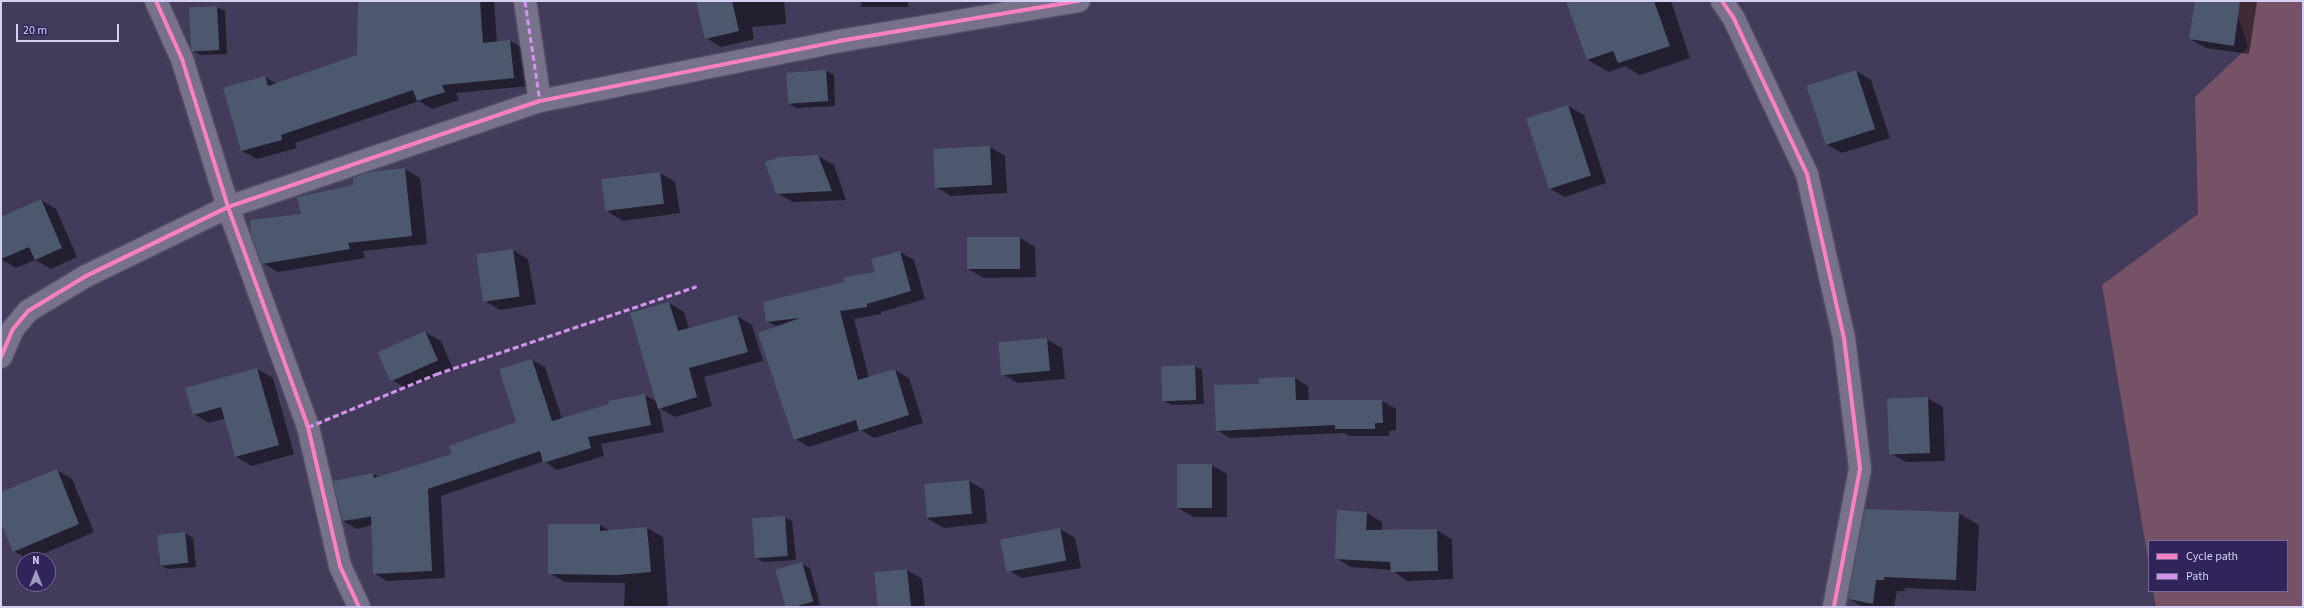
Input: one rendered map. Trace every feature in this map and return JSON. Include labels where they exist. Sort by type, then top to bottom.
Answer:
[{"type":"street","points":[[156,1],[182,59],[228,207],[308,426],[340,566],[359,607]]},
{"type":"street","points":[[525,1],[540,101]]},
{"type":"street","points":[[1,357],[12,329],[28,311],[86,276],[228,207],[540,101],[839,41],[1079,1]]},
{"type":"street","points":[[1722,1],[1734,19],[1807,174],[1844,338],[1860,469],[1834,607]]},
{"type":"shaded area","points":[[2233,1],[2303,1],[2303,607],[2156,607],[2153,592],[2288,592],[2288,540],[2148,540],[2148,559],[2102,285],[2198,214],[2195,97],[2248,47]]},
{"type":"building","points":[[358,1],[480,1],[483,43],[510,40],[514,78],[442,85],[445,92],[417,101],[413,90],[281,135],[282,140],[241,151],[223,88],[265,76],[268,86],[357,55]]},
{"type":"building","points":[[696,1],[732,1],[739,31],[705,39]]},
{"type":"building","points":[[1566,1],[1654,1],[1670,46],[1618,63],[1613,51],[1587,60]]},
{"type":"building","points":[[2195,1],[2240,1],[2234,46],[2189,39]]},
{"type":"building","points":[[217,6],[219,50],[191,51],[189,7]]},
{"type":"building","points":[[826,70],[828,101],[788,104],[786,73]]},
{"type":"building","points":[[1856,70],[1875,129],[1826,145],[1807,86]]},
{"type":"building","points":[[1568,105],[1591,175],[1549,189],[1526,119]]},
{"type":"building","points":[[990,146],[992,185],[935,188],[933,149]]},
{"type":"building","points":[[818,155],[832,191],[776,194],[765,162],[779,157]]},
{"type":"building","points":[[405,168],[412,236],[348,243],[350,249],[262,264],[251,235],[250,220],[301,214],[297,197],[353,185],[353,178],[369,172]]},
{"type":"building","points":[[660,172],[664,204],[605,211],[601,179]]},
{"type":"building","points":[[41,199],[62,248],[35,260],[29,247],[1,259],[1,217]]},
{"type":"building","points":[[967,237],[1020,237],[1020,269],[967,269]]},
{"type":"building","points":[[513,249],[520,297],[483,302],[476,254]]},
{"type":"building","points":[[900,251],[911,291],[867,304],[867,307],[840,311],[858,380],[895,369],[909,415],[859,431],[856,420],[794,440],[758,333],[800,318],[766,322],[763,302],[844,282],[844,277],[875,272],[871,259]]},
{"type":"building","points":[[669,302],[678,331],[737,315],[748,352],[689,368],[697,397],[658,409],[630,313]]},
{"type":"building","points":[[425,331],[438,360],[391,381],[377,352]]},
{"type":"building","points":[[1047,338],[1050,371],[1001,375],[998,342]]},
{"type":"building","points":[[532,359],[552,421],[609,404],[608,401],[645,394],[651,425],[588,437],[591,448],[543,463],[540,451],[428,489],[432,571],[373,574],[371,516],[343,521],[333,481],[373,473],[374,478],[452,454],[449,446],[516,422],[499,369]]},
{"type":"building","points":[[1195,365],[1196,400],[1162,401],[1161,366]]},
{"type":"building","points":[[257,368],[279,445],[235,457],[221,407],[193,415],[185,388]]},
{"type":"building","points":[[1295,377],[1296,400],[1382,400],[1383,423],[1375,423],[1375,429],[1335,429],[1335,425],[1216,431],[1214,385],[1259,384],[1259,378]]},
{"type":"building","points":[[1928,397],[1930,453],[1889,454],[1887,398]]},
{"type":"building","points":[[1177,464],[1212,464],[1212,508],[1177,508]]},
{"type":"building","points":[[57,469],[79,524],[13,552],[1,523],[1,492]]},
{"type":"building","points":[[969,480],[972,514],[927,518],[924,484]]},
{"type":"building","points":[[1865,509],[1959,512],[1956,580],[1884,577],[1884,580],[1876,580],[1873,604],[1848,599]]},
{"type":"building","points":[[1337,510],[1367,512],[1366,530],[1437,529],[1438,571],[1391,572],[1390,562],[1335,559]]},
{"type":"building","points":[[785,516],[788,556],[755,558],[752,518]]},
{"type":"building","points":[[548,524],[600,524],[600,531],[647,527],[651,572],[616,575],[548,574]]},
{"type":"building","points":[[1060,528],[1066,560],[1006,572],[1000,540]]},
{"type":"building","points":[[185,532],[188,563],[160,566],[157,535]]},
{"type":"building","points":[[802,562],[813,601],[794,607],[786,607],[775,570]]},
{"type":"building","points":[[907,569],[911,607],[878,607],[874,572]]},
{"type":"marked path","points":[[525,1],[540,101]]},
{"type":"marked path","points":[[308,427],[436,374],[697,286]]},
{"type":"cycle path","points":[[156,1],[182,59],[228,207],[308,427],[340,566],[359,607]]},
{"type":"cycle path","points":[[1,357],[13,329],[28,311],[86,276],[228,207],[540,101],[839,41],[1079,1]]},
{"type":"cycle path","points":[[1722,1],[1734,19],[1807,174],[1844,338],[1860,469],[1834,607]]}]
